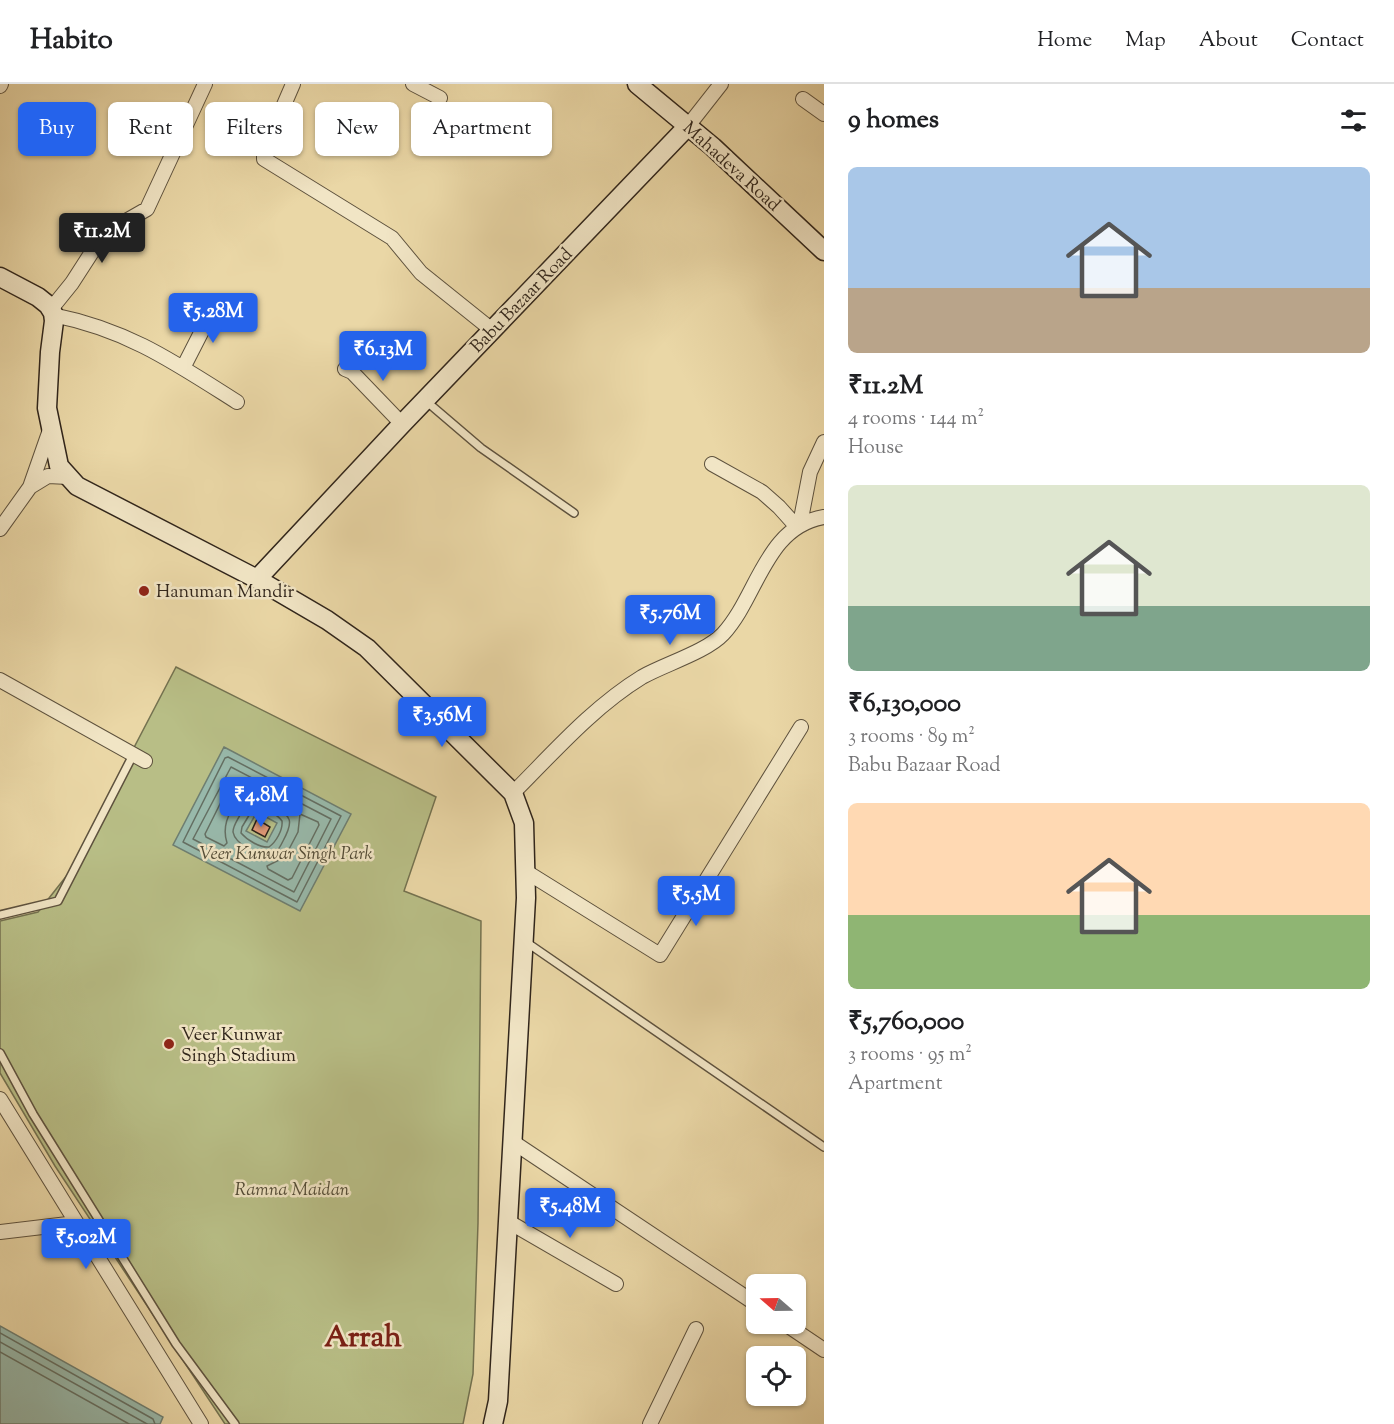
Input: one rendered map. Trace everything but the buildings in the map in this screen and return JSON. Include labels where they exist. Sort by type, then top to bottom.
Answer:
[{"type":"street","points":[[205,84],[147,209],[101,238],[52,312],[47,408],[59,466],[77,486],[257,579],[327,620],[366,648],[513,793],[524,823],[524,941],[498,1401],[494,1424]]},
{"type":"street","points":[[293,84],[264,151],[264,159],[393,238],[421,273],[492,330]]},
{"type":"street","points":[[413,84],[440,98]]},
{"type":"street","name":"Mahadeva Road","points":[[637,84],[713,147],[824,251]]},
{"type":"street","points":[[688,126],[721,84]]},
{"type":"street","points":[[803,99],[824,114]]},
{"type":"street","name":"Babu Bazaar Road","points":[[257,579],[688,126]]},
{"type":"street","points":[[0,277],[38,297],[52,312],[136,341],[237,402]]},
{"type":"street","points":[[183,368],[207,321],[212,306]]},
{"type":"street","points":[[345,369],[352,372],[402,424]]},
{"type":"street","points":[[0,529],[30,487],[51,427]]},
{"type":"street","points":[[798,526],[810,472],[824,442]]},
{"type":"street","points":[[712,464],[762,492],[798,526]]},
{"type":"street","points":[[30,487],[48,476],[68,477]]},
{"type":"street","points":[[513,793],[586,721],[620,692],[643,677],[711,644],[722,635],[733,621],[770,555],[786,535],[798,526],[824,517]]},
{"type":"street","points":[[0,680],[139,758]]},
{"type":"street","points":[[525,872],[660,955],[801,727]]},
{"type":"street","points":[[0,1099],[201,1424]]},
{"type":"street","points":[[513,1142],[746,1297]]},
{"type":"street","points":[[509,1222],[616,1284]]},
{"type":"street","points":[[0,1232],[75,1223]]},
{"type":"street","points":[[650,1424],[696,1329]]},
{"type":"street","points":[[800,1334],[824,1350]]},
{"type":"lane","points":[[425,400],[482,448],[574,513]]},
{"type":"lane","points":[[0,915],[58,900],[139,758]]},
{"type":"lane","points":[[524,941],[824,1147]]},
{"type":"lane","points":[[0,1053],[33,1114],[176,1344],[235,1424]]},
{"type":"green space","name":"Ramna Maidan","points":[[176,667],[436,797],[404,891],[481,921],[478,1223],[473,1374],[463,1424],[225,1424],[55,1166],[0,1073],[0,921],[38,912],[68,874]]},
{"type":"water","points":[[224,747],[351,814],[300,911],[173,845]],"holes":[[[257,812],[277,823],[267,842],[246,831]]]},
{"type":"water","points":[[0,1326],[163,1417],[160,1424],[0,1424]]},
{"type":"place","name":"Hanuman Mandir","points":[[144,591]]},
{"type":"place","name":"Veer Kunwar Singh Stadium","points":[[169,1044]]},
{"type":"district","name":"Arrah","points":[[363,1336]]},
{"type":"park label","name":"Veer Kunwar Singh Park","points":[[286,853]]}]
